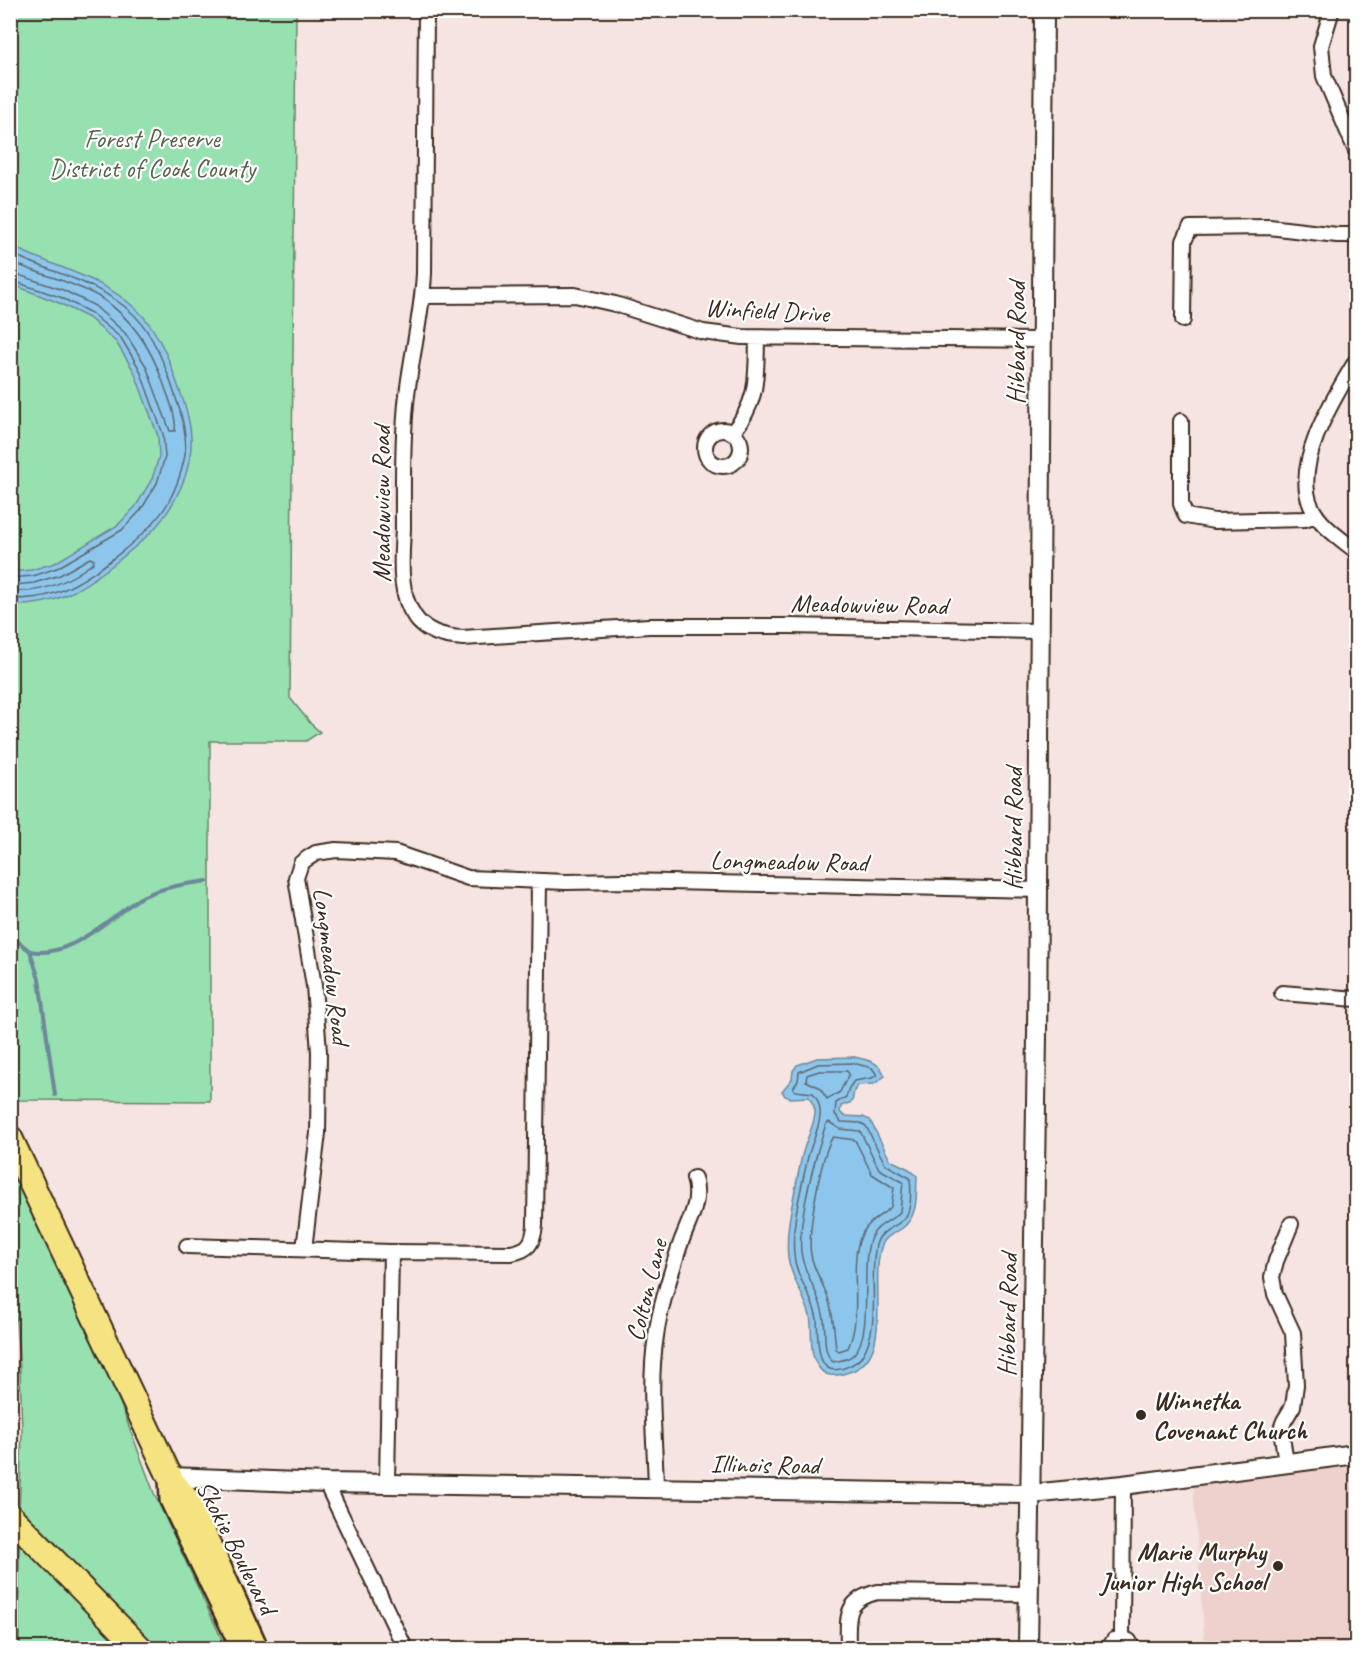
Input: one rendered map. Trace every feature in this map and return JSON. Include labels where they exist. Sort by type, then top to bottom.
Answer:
[{"type":"highway","points":[[10,1138],[170,1477]]},
{"type":"highway","points":[[10,1516],[140,1648]]},
{"type":"main road","name":"Skokie Boulevard","points":[[170,1477],[171,1500],[242,1648]]},
{"type":"main road","name":"Skokie Boulevard","points":[[170,1477],[190,1501],[257,1648]]},
{"type":"street","name":"Meadowview Road","points":[[426,10],[423,296],[412,360],[405,422],[402,570],[406,597],[415,617],[430,630],[451,637],[463,638],[612,627],[695,625],[1040,631]]},
{"type":"street","name":"Hibbard Road","points":[[1028,1648],[1038,890],[1044,10]]},
{"type":"street","points":[[1332,10],[1322,46],[1324,76],[1356,151]]},
{"type":"street","points":[[1183,320],[1184,241],[1190,228],[1269,227],[1356,235]]},
{"type":"street","name":"Winfield Drive","points":[[423,296],[575,296],[615,304],[703,332],[758,338],[1042,340]]},
{"type":"street","points":[[732,433],[742,422],[752,402],[758,338]]},
{"type":"street","points":[[1356,361],[1326,412],[1314,441],[1307,478],[1307,492],[1316,515],[1331,531],[1356,551]]},
{"type":"street","points":[[1181,421],[1181,504],[1186,516],[1214,521],[1305,519],[1316,515]]},
{"type":"street","name":"Longmeadow Road","points":[[304,1249],[318,1133],[320,1085],[316,1003],[296,878],[301,863],[316,853],[386,851],[406,855],[468,878],[1038,890]]},
{"type":"street","points":[[187,1246],[391,1252],[511,1253],[526,1249],[532,1240],[535,1226],[539,881]]},
{"type":"street","points":[[1282,993],[1356,999]]},
{"type":"street","name":"Colton Lane","points":[[656,1488],[653,1410],[655,1338],[680,1244],[695,1208],[697,1191],[694,1178]]},
{"type":"street","points":[[1286,1464],[1281,1429],[1293,1406],[1296,1384],[1293,1333],[1275,1294],[1272,1277],[1291,1224]]},
{"type":"street","points":[[387,1483],[391,1252]]},
{"type":"street","name":"Illinois Road","points":[[170,1477],[326,1483],[1030,1494],[1123,1485],[1356,1454]]},
{"type":"street","points":[[326,1483],[405,1648]]},
{"type":"street","points":[[1122,1638],[1123,1485]]},
{"type":"street","points":[[848,1648],[850,1612],[860,1598],[869,1594],[878,1592],[1029,1594]]},
{"type":"street","points":[[1109,1648],[1112,1642],[1122,1638],[1129,1641],[1132,1648]]},
{"type":"shaded area","name":"Marie Murphy Junior High School","points":[[1356,1462],[1356,1648],[1205,1648],[1193,1483]]},
{"type":"green space","name":"Forest Preserve District of Cook County","points":[[10,11],[296,11],[290,698],[320,732],[306,741],[210,741],[210,1101],[16,1100],[11,1076]]},
{"type":"green space","points":[[10,1158],[110,1376],[154,1493],[226,1648],[155,1648],[19,1513],[22,1433],[20,1369],[10,1249]]},
{"type":"green space","points":[[19,1539],[127,1648],[19,1648]]},
{"type":"water","points":[[11,246],[108,288],[143,316],[155,333],[169,361],[186,408],[191,437],[189,463],[179,492],[164,516],[147,536],[114,564],[78,589],[54,600],[27,605],[11,605],[11,572],[31,570],[55,563],[118,525],[136,506],[152,479],[159,457],[158,436],[134,371],[116,342],[89,318],[57,302],[11,284]]},
{"type":"water","points":[[854,1057],[876,1064],[885,1076],[874,1084],[858,1085],[852,1102],[841,1106],[840,1112],[844,1116],[863,1117],[870,1120],[890,1160],[909,1169],[917,1176],[916,1198],[914,1212],[907,1224],[883,1243],[879,1257],[877,1333],[872,1350],[864,1364],[840,1375],[828,1375],[815,1361],[810,1316],[792,1273],[788,1257],[792,1206],[802,1155],[815,1110],[809,1097],[790,1098],[782,1091],[792,1079],[797,1065],[817,1058]]},
{"type":"waterway","points":[[30,951],[54,950],[78,941],[138,899],[152,893],[175,886],[207,881]]},
{"type":"waterway","points":[[10,935],[30,951],[39,979],[55,1095]]},
{"type":"place","name":"Winnetka Covenant Church","points":[[1141,1415]]},
{"type":"place","name":"Marie Murphy Junior High School","points":[[1278,1566]]}]
